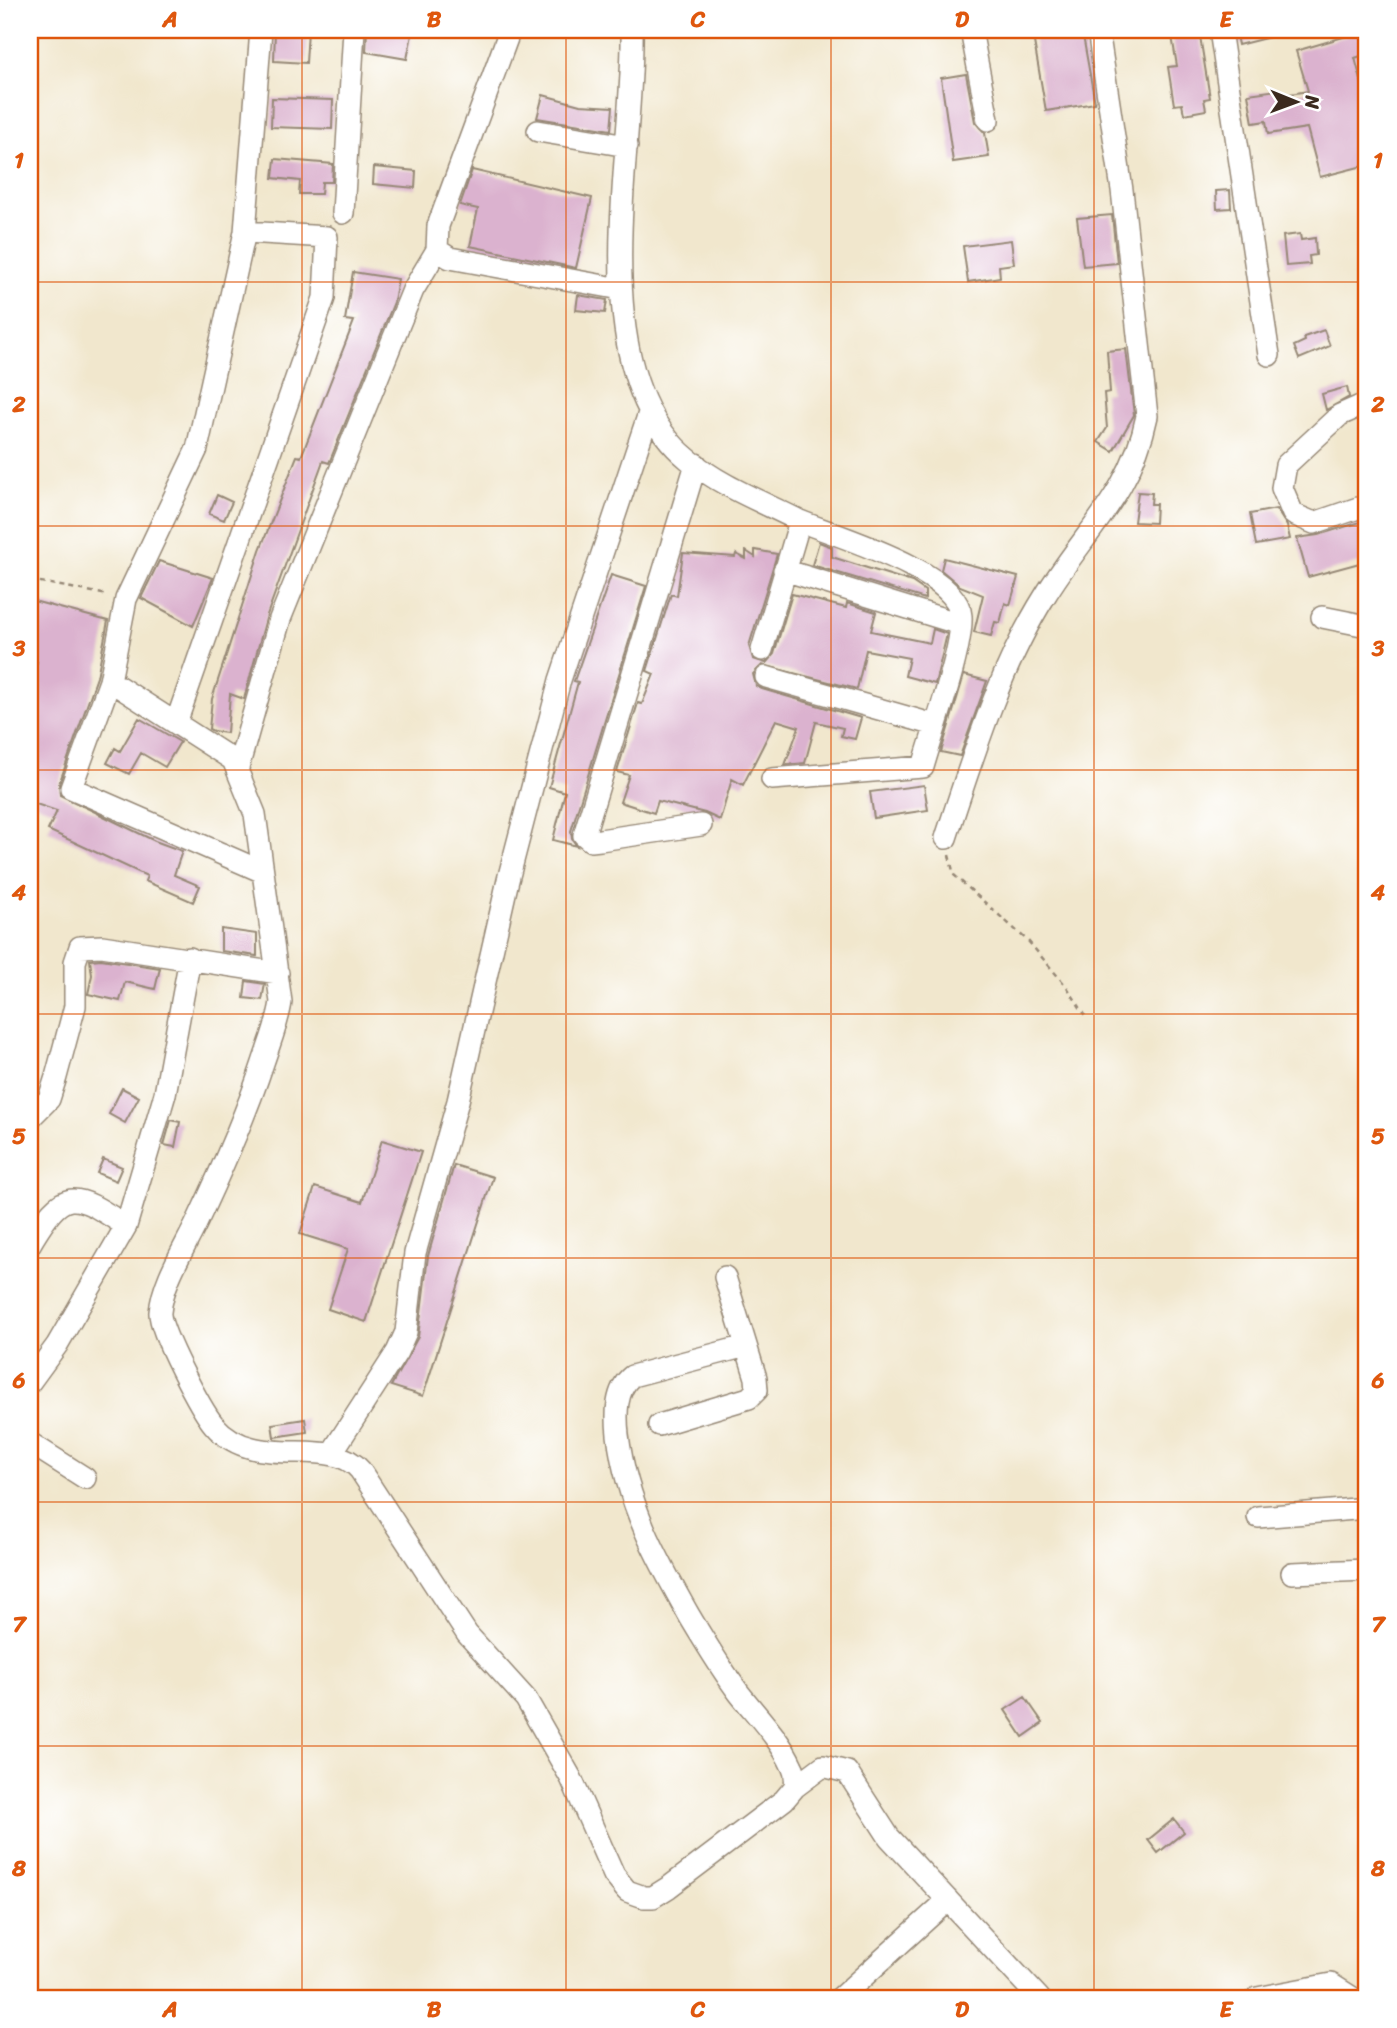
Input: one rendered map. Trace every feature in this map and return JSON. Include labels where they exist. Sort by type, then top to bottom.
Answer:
[{"type":"street","points":[[261,30],[245,232],[197,449],[125,599],[107,690],[71,788],[263,872]]},
{"type":"street","points":[[343,213],[354,30]]},
{"type":"street","points":[[238,768],[279,619],[413,290],[437,250],[436,233],[442,214],[510,30]]},
{"type":"street","points":[[632,30],[621,289],[627,351],[649,413],[661,431],[696,464],[800,521],[911,566],[932,578],[957,603],[960,624],[923,767],[772,779]]},
{"type":"street","points":[[971,30],[988,120]]},
{"type":"street","points":[[946,838],[977,746],[1016,650],[1045,595],[1126,481],[1141,445],[1147,416],[1122,190],[1098,30]]},
{"type":"street","points":[[1220,30],[1269,355]]},
{"type":"street","points":[[538,131],[627,146]]},
{"type":"street","points":[[176,723],[324,298],[327,237],[245,232]]},
{"type":"street","points":[[437,250],[450,258],[621,289]]},
{"type":"street","points":[[1367,397],[1340,415],[1286,465],[1282,488],[1293,514],[1314,523],[1367,505]]},
{"type":"street","points":[[331,1454],[397,1352],[406,1332],[415,1253],[457,1101],[508,880],[560,680],[649,413]]},
{"type":"street","points":[[696,464],[584,835],[591,841],[701,825]]},
{"type":"street","points":[[762,650],[800,521]]},
{"type":"street","points":[[785,570],[960,624]]},
{"type":"street","points":[[1322,617],[1367,626]]},
{"type":"street","points":[[766,677],[935,724]]},
{"type":"street","points":[[107,690],[131,697],[176,723],[233,760],[238,768],[255,814],[278,973],[281,1002],[278,1021],[247,1112],[166,1289],[160,1322],[213,1424],[228,1438],[270,1452],[331,1454],[345,1457],[360,1470],[467,1634],[526,1699],[571,1778],[614,1875],[627,1891],[653,1897],[784,1800],[795,1787],[822,1766],[847,1772],[889,1837],[1039,1998]]},
{"type":"street","points":[[30,1118],[49,1099],[56,1077],[75,1006],[75,962],[80,947],[102,946],[278,973]]},
{"type":"street","points":[[30,1382],[57,1345],[126,1226],[165,1094],[190,958]]},
{"type":"street","points":[[30,1244],[50,1210],[66,1200],[77,1200],[93,1206],[126,1226]]},
{"type":"street","points":[[659,1425],[754,1394],[758,1385],[725,1277]]},
{"type":"street","points":[[746,1346],[632,1376],[623,1386],[619,1398],[618,1434],[622,1468],[642,1527],[691,1618],[737,1690],[785,1752],[793,1768],[795,1787]]},
{"type":"street","points":[[30,1443],[85,1478]]},
{"type":"street","points":[[1258,1517],[1367,1508]]},
{"type":"street","points":[[1292,1573],[1367,1570]]},
{"type":"street","points":[[840,1998],[948,1900]]},
{"type":"street","points":[[1257,1998],[1331,1984],[1353,1998]]},
{"type":"path","points":[[30,580],[125,599]]},
{"type":"path","points":[[946,838],[954,875],[1028,942],[1067,986],[1085,1015]]},
{"type":"building","points":[[275,30],[308,30],[306,63],[274,61]]},
{"type":"building","points":[[367,30],[413,30],[407,59],[366,52]]},
{"type":"building","points":[[1032,30],[1082,30],[1095,103],[1046,111]]},
{"type":"building","points":[[1171,30],[1199,30],[1210,98],[1204,99],[1206,110],[1184,114],[1182,104],[1174,105],[1168,67],[1177,66]]},
{"type":"building","points":[[1235,30],[1278,30],[1278,35],[1238,45]]},
{"type":"building","points":[[1367,30],[1367,54],[1355,58],[1362,84],[1367,82],[1367,165],[1320,177],[1307,128],[1268,134],[1266,121],[1253,123],[1248,94],[1277,90],[1278,96],[1308,91],[1296,51]]},
{"type":"building","points":[[966,74],[975,122],[985,133],[989,157],[953,162],[941,78]]},
{"type":"building","points":[[543,95],[580,105],[613,107],[611,130],[537,118]]},
{"type":"building","points":[[272,98],[333,100],[332,129],[271,127]]},
{"type":"building","points":[[275,159],[333,164],[332,182],[322,182],[321,194],[299,194],[300,181],[273,178]]},
{"type":"building","points":[[374,167],[416,171],[415,188],[373,184]]},
{"type":"building","points":[[472,170],[592,198],[576,268],[470,246],[478,209],[460,205]]},
{"type":"building","points":[[1230,190],[1231,208],[1217,209],[1216,191]]},
{"type":"building","points":[[1112,215],[1117,263],[1083,266],[1077,218]]},
{"type":"building","points":[[1300,234],[1301,240],[1315,238],[1316,255],[1309,256],[1310,264],[1286,266],[1283,236]]},
{"type":"building","points":[[1011,240],[1014,264],[999,266],[1000,277],[968,282],[963,246]]},
{"type":"building","points":[[353,272],[398,279],[394,302],[329,463],[323,461],[267,615],[244,699],[230,694],[227,733],[213,731],[209,729],[212,699],[260,550],[297,456],[301,457],[354,321],[345,320]]},
{"type":"building","points":[[578,295],[607,300],[605,313],[576,310]]},
{"type":"building","points":[[1324,330],[1330,346],[1299,359],[1294,346],[1305,341],[1304,337]]},
{"type":"building","points":[[1126,349],[1134,415],[1113,451],[1098,442],[1107,428],[1104,393],[1110,392],[1107,351]]},
{"type":"building","points":[[1347,387],[1349,397],[1326,410],[1322,394]]},
{"type":"building","points":[[1138,492],[1152,493],[1151,504],[1156,504],[1155,523],[1134,522]]},
{"type":"building","points":[[217,495],[232,502],[224,520],[209,514]]},
{"type":"building","points":[[1276,509],[1287,526],[1290,539],[1256,545],[1250,514]]},
{"type":"building","points":[[1367,520],[1367,561],[1308,577],[1297,538],[1318,535]]},
{"type":"building","points":[[819,542],[832,547],[832,557],[912,582],[925,591],[925,599],[812,565]]},
{"type":"building","points":[[755,550],[777,554],[749,646],[753,659],[766,663],[774,654],[792,594],[846,608],[847,603],[876,612],[871,631],[930,643],[933,629],[947,634],[935,684],[905,676],[909,658],[866,650],[857,689],[762,665],[753,674],[756,686],[861,718],[855,739],[841,736],[843,728],[816,722],[805,763],[785,765],[799,727],[776,720],[743,785],[732,779],[720,820],[705,813],[658,801],[654,813],[620,802],[629,775],[617,772],[638,703],[642,704],[654,674],[647,671],[671,594],[677,596],[683,553],[735,557],[736,554],[746,559],[746,551],[755,557]]},
{"type":"building","points":[[944,558],[1018,577],[1010,605],[1005,603],[1000,623],[995,622],[991,636],[974,632],[983,595],[960,586],[941,570]]},
{"type":"building","points":[[159,561],[213,578],[193,626],[141,598]]},
{"type":"building","points":[[611,575],[646,586],[571,831],[577,846],[553,840],[565,792],[549,787],[578,682],[574,681]]},
{"type":"building","points":[[30,600],[108,621],[97,677],[59,784],[60,795],[155,841],[182,851],[174,875],[200,886],[193,902],[145,881],[147,876],[48,830],[57,811],[30,802],[30,683],[37,662],[30,660]]},
{"type":"building","points":[[964,675],[987,681],[960,756],[941,752]]},
{"type":"building","points":[[139,718],[180,742],[165,767],[141,753],[129,774],[107,763],[115,748],[120,751]]},
{"type":"building","points":[[924,785],[928,810],[874,818],[870,792]]},
{"type":"building","points":[[221,929],[257,934],[257,956],[221,951]]},
{"type":"building","points":[[101,959],[160,968],[155,989],[125,982],[120,1001],[88,994],[92,975],[90,960]]},
{"type":"building","points":[[246,981],[265,984],[262,1000],[244,998]]},
{"type":"building","points":[[122,1088],[139,1097],[125,1123],[109,1114]]},
{"type":"building","points":[[171,1120],[180,1122],[175,1147],[164,1145]]},
{"type":"building","points":[[382,1140],[421,1152],[366,1322],[328,1309],[348,1249],[300,1234],[315,1187],[362,1202]]},
{"type":"building","points":[[103,1159],[122,1167],[116,1181],[97,1173]]},
{"type":"building","points":[[454,1165],[493,1177],[423,1396],[391,1386],[418,1337],[428,1256]]},
{"type":"building","points":[[305,1419],[307,1432],[274,1437],[272,1424]]},
{"type":"building","points":[[1025,1697],[1043,1723],[1023,1737],[1005,1710]]},
{"type":"building","points":[[1174,1819],[1184,1832],[1158,1853],[1148,1840]]}]
